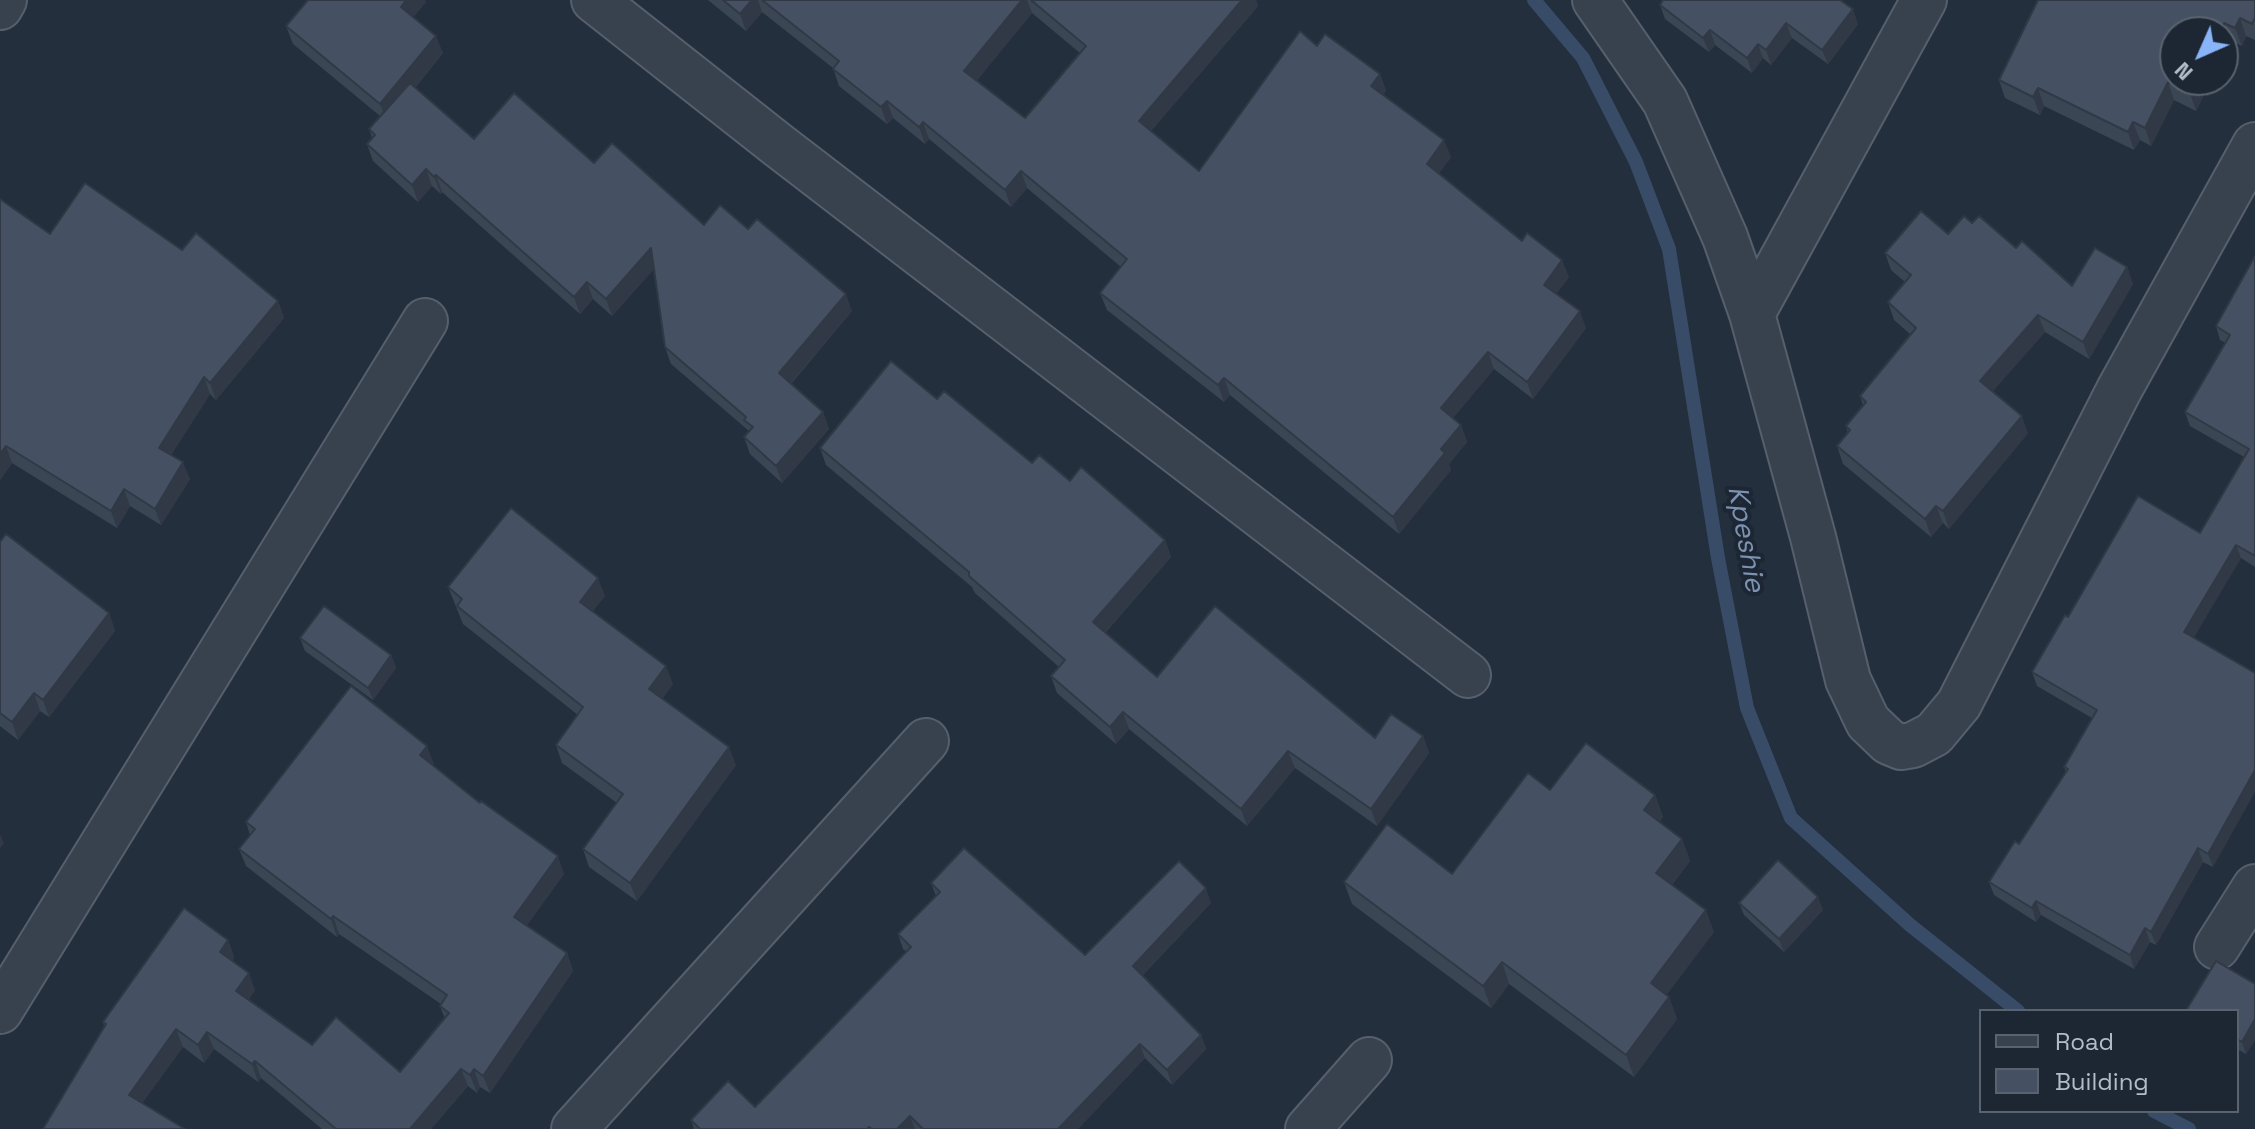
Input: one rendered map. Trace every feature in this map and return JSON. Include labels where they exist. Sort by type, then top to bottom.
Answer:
[{"type":"street","points":[[0,7],[4,0]]},
{"type":"street","points":[[594,0],[1468,675]]},
{"type":"street","points":[[1595,0],[1665,101],[1725,237],[1752,314],[1813,537],[1848,680],[1868,722],[1889,742],[1901,747],[1913,745],[1934,734],[1959,704],[2119,390],[2255,145]]},
{"type":"street","points":[[1752,314],[1924,0]]},
{"type":"street","points":[[0,1011],[425,321]]},
{"type":"street","points":[[574,1129],[926,741]]},
{"type":"street","points":[[2217,947],[2255,887]]},
{"type":"street","points":[[1308,1129],[1369,1060]]},
{"type":"building","points":[[308,0],[406,0],[401,7],[436,36],[380,104],[286,26]]},
{"type":"building","points":[[723,0],[752,0],[740,14]]},
{"type":"building","points":[[762,0],[1022,0],[964,71],[1025,118],[1086,46],[1031,0],[1242,0],[1139,121],[1199,171],[1300,31],[1317,46],[1325,34],[1380,74],[1371,86],[1444,140],[1427,164],[1522,241],[1527,233],[1562,260],[1544,285],[1580,311],[1527,382],[1488,352],[1441,408],[1461,425],[1441,449],[1445,453],[1393,517],[1224,378],[1218,385],[1100,293],[1127,259],[1021,171],[1005,190],[923,122],[919,127],[887,101],[881,107],[833,69],[839,61]]},
{"type":"building","points":[[1663,0],[1840,0],[1853,9],[1822,50],[1786,23],[1766,50],[1758,44],[1747,58],[1710,30],[1703,38],[1660,5]]},
{"type":"building","points":[[2038,0],[2255,0],[2252,24],[2239,20],[2239,16],[2159,16],[2161,96],[2145,128],[2133,122],[2128,132],[2038,88],[2033,97],[1999,80]]},
{"type":"building","points":[[410,83],[474,139],[514,93],[594,163],[612,143],[704,225],[720,205],[748,229],[757,219],[846,294],[779,373],[823,412],[776,466],[744,437],[753,427],[744,420],[746,417],[665,347],[651,248],[606,299],[587,282],[574,297],[436,175],[434,177],[426,169],[412,185],[367,144],[375,135],[369,129]]},
{"type":"building","points":[[85,183],[182,250],[196,233],[278,301],[210,383],[204,377],[159,448],[183,462],[155,509],[124,489],[111,511],[6,446],[0,454],[0,199],[50,234]]},
{"type":"building","points":[[1921,211],[1948,234],[1964,216],[1972,223],[1979,216],[2016,248],[2022,241],[2072,286],[2095,248],[2127,267],[2083,342],[2038,315],[1980,381],[2022,416],[1943,511],[1936,506],[1925,519],[1837,446],[1850,430],[1846,426],[1866,402],[1860,396],[1916,328],[1888,302],[1911,275],[1885,253]]},
{"type":"building","points":[[2255,256],[2255,556],[2236,545],[2184,632],[2255,673],[2255,770],[2208,854],[2198,848],[2151,932],[2145,928],[2130,955],[2036,901],[2032,908],[1989,882],[2015,841],[2019,844],[2068,769],[2064,767],[2097,710],[2032,672],[2065,615],[2068,617],[2138,496],[2200,533],[2249,449],[2185,412],[2230,335],[2216,326]]},
{"type":"building","points":[[891,361],[937,399],[944,391],[1032,463],[1039,455],[1070,481],[1081,467],[1165,540],[1093,622],[1157,677],[1215,606],[1375,738],[1391,714],[1423,736],[1371,809],[1288,751],[1241,809],[1123,712],[1110,727],[1051,676],[1065,660],[969,576],[969,572],[820,448]]},
{"type":"building","points":[[511,508],[598,578],[580,602],[666,666],[649,689],[729,747],[630,883],[583,849],[623,794],[556,745],[583,707],[457,606],[462,599],[448,587]]},
{"type":"building","points":[[6,534],[109,613],[43,700],[34,693],[12,722],[0,713],[0,542]]},
{"type":"building","points":[[324,606],[391,655],[368,688],[300,638]]},
{"type":"building","points":[[351,686],[427,746],[420,755],[480,803],[558,856],[514,917],[567,953],[483,1076],[474,1069],[470,1075],[461,1069],[410,1129],[336,1129],[255,1061],[252,1064],[207,1032],[198,1045],[176,1029],[129,1095],[185,1129],[43,1129],[106,1024],[103,1022],[184,908],[228,940],[220,952],[249,973],[236,991],[312,1045],[336,1017],[400,1072],[449,1013],[440,1006],[447,995],[333,916],[331,919],[239,849],[255,829],[246,822]]},
{"type":"building","points":[[1586,743],[1655,795],[1644,810],[1682,839],[1656,873],[1706,910],[1651,983],[1669,997],[1626,1055],[1502,962],[1483,986],[1344,882],[1387,824],[1452,874],[1528,773],[1550,790]]},
{"type":"building","points":[[964,848],[1085,955],[1179,861],[1206,888],[1133,966],[1201,1035],[1167,1070],[1140,1044],[1058,1129],[923,1129],[910,1116],[897,1129],[700,1129],[691,1120],[728,1081],[755,1107],[911,947],[898,934],[940,892],[931,883]]},
{"type":"building","points":[[1778,860],[1818,897],[1779,939],[1739,903]]},
{"type":"building","points":[[2216,961],[2255,984],[2255,1019],[2242,1042],[2239,1040],[2239,1009],[2187,1009]]},
{"type":"waterway","name":"Kpeshie","points":[[1534,0],[1583,58],[1636,162],[1669,249],[1718,558],[1747,708],[1791,818],[1910,925],[2015,1009]]},
{"type":"waterway","name":"Kpeshie","points":[[2158,1113],[2189,1129]]}]
